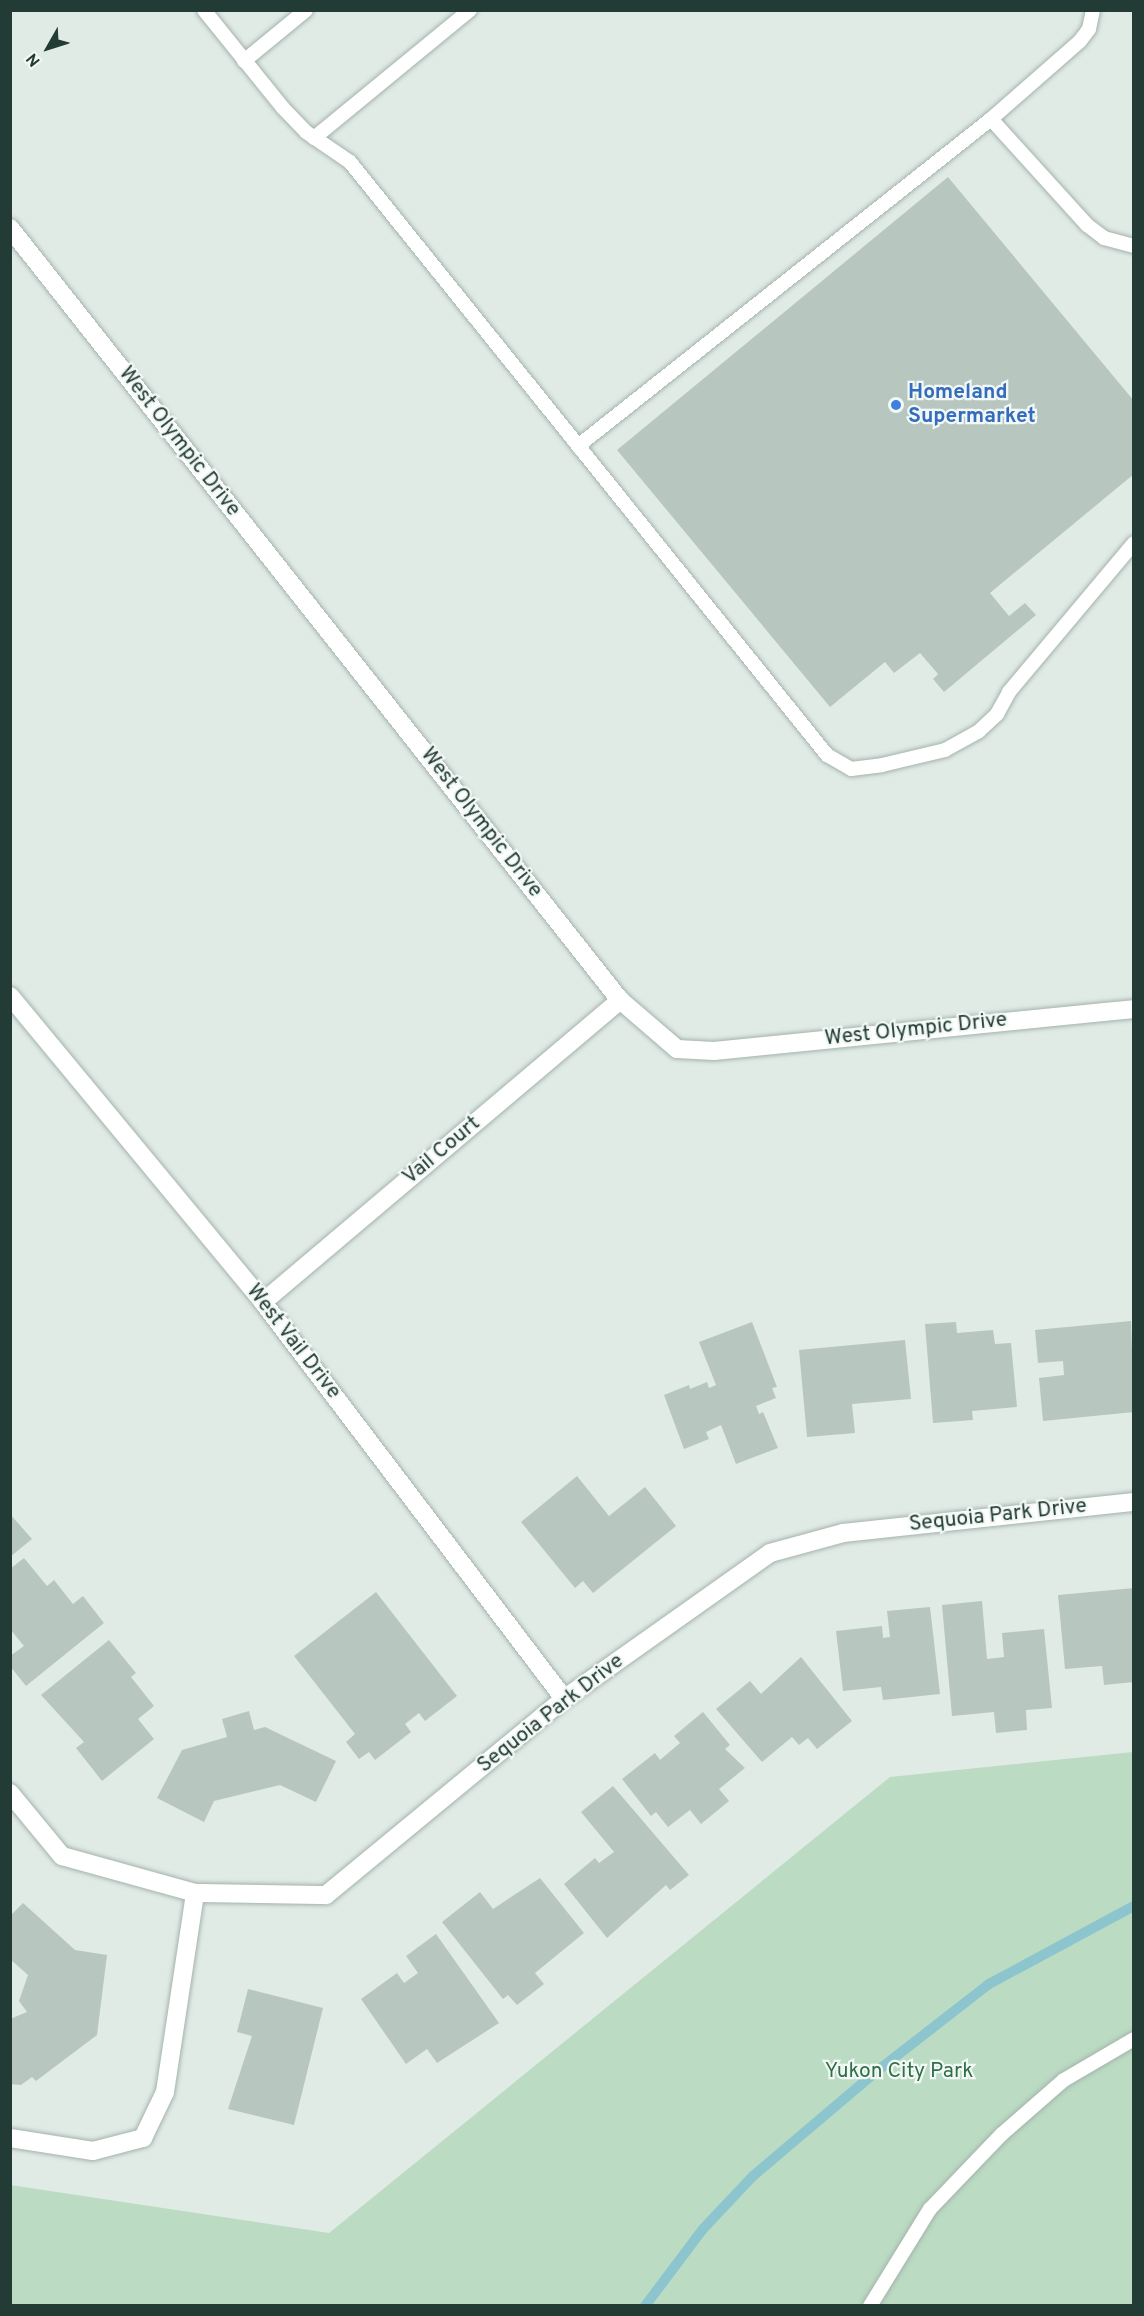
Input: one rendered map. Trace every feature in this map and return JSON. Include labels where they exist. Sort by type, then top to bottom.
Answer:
[{"type":"street","name":"West Olympic Drive","points":[[10,228],[620,1000],[677,1049],[714,1051],[1134,1009]]},
{"type":"street","name":"West Vail Drive","points":[[10,996],[263,1302],[564,1699]]},
{"type":"street","name":"Vail Court","points":[[263,1302],[620,1000]]},
{"type":"street","name":"Sequoia Park Drive","points":[[10,1793],[62,1856],[195,1893],[326,1895],[564,1699],[770,1553],[843,1533],[1134,1502]]},
{"type":"street","points":[[10,2138],[93,2151],[143,2138],[165,2092],[195,1893]]},
{"type":"lane","points":[[204,10],[283,108],[314,138],[350,162],[826,755],[851,769],[945,750],[979,731],[997,714],[1009,692],[1134,543]]},
{"type":"lane","points":[[244,61],[306,10]]},
{"type":"lane","points":[[314,138],[470,10]]},
{"type":"lane","points":[[578,446],[991,119],[1080,41],[1089,29],[1093,10]]},
{"type":"lane","points":[[991,119],[1087,225],[1104,238],[1134,246]]},
{"type":"lane","points":[[870,2306],[930,2209],[1002,2134],[1064,2080],[1134,2039]]},
{"type":"green space","name":"Yukon City Park","points":[[1133,1752],[1133,2305],[11,2305],[10,2185],[329,2233],[890,1777]]},
{"type":"building","points":[[948,177],[1134,401],[1134,474],[990,593],[1009,616],[1025,603],[1036,615],[944,692],[933,679],[938,674],[920,653],[894,673],[885,662],[830,707],[617,450]]},
{"type":"building","points":[[1131,1321],[1134,1412],[1043,1421],[1039,1378],[1064,1375],[1063,1361],[1038,1363],[1035,1330]]},
{"type":"building","points":[[752,1322],[777,1387],[772,1388],[776,1398],[756,1406],[759,1414],[763,1412],[778,1448],[736,1464],[721,1425],[706,1432],[709,1439],[684,1449],[664,1395],[689,1385],[690,1389],[707,1382],[709,1388],[716,1385],[699,1342]]},
{"type":"building","points":[[956,1322],[957,1333],[993,1330],[995,1344],[1011,1343],[1017,1407],[972,1411],[973,1420],[933,1423],[925,1324]]},
{"type":"building","points":[[905,1340],[911,1399],[852,1404],[855,1433],[807,1437],[799,1350]]},
{"type":"building","points":[[577,1476],[609,1516],[645,1487],[676,1526],[593,1593],[583,1581],[575,1588],[521,1522]]},
{"type":"building","points":[[10,1514],[32,1539],[10,1557]]},
{"type":"building","points":[[24,1558],[47,1586],[54,1580],[73,1604],[83,1596],[104,1623],[26,1686],[10,1666],[10,1656],[24,1646],[10,1629],[10,1569]]},
{"type":"building","points":[[1134,1588],[1134,1682],[1104,1685],[1102,1666],[1065,1669],[1058,1595]]},
{"type":"building","points":[[376,1592],[457,1696],[425,1721],[419,1713],[405,1724],[411,1732],[375,1760],[369,1752],[359,1759],[346,1742],[355,1734],[294,1656]]},
{"type":"building","points":[[982,1601],[987,1659],[1004,1657],[1002,1633],[1044,1629],[1052,1708],[1026,1710],[1027,1730],[996,1733],[994,1712],[952,1716],[942,1605]]},
{"type":"building","points":[[930,1607],[940,1694],[883,1700],[881,1687],[843,1691],[836,1631],[882,1626],[883,1638],[890,1637],[887,1611]]},
{"type":"building","points":[[109,1640],[136,1673],[131,1677],[154,1706],[138,1719],[154,1739],[102,1781],[76,1748],[84,1742],[41,1695]]},
{"type":"building","points":[[801,1657],[852,1721],[817,1749],[808,1738],[799,1745],[792,1737],[762,1762],[716,1709],[750,1681],[761,1694]]},
{"type":"building","points":[[249,1711],[254,1730],[265,1727],[336,1761],[316,1802],[280,1785],[214,1801],[204,1822],[157,1798],[182,1750],[227,1737],[222,1719]]},
{"type":"building","points":[[703,1712],[730,1745],[725,1749],[745,1768],[719,1789],[729,1801],[701,1824],[690,1810],[668,1827],[656,1812],[651,1816],[622,1779],[655,1753],[660,1760],[680,1743],[674,1736]]},
{"type":"building","points":[[613,1786],[689,1875],[670,1890],[666,1885],[607,1938],[564,1884],[595,1858],[599,1863],[614,1852],[581,1812]]},
{"type":"building","points":[[540,1878],[584,1933],[535,1973],[544,1984],[517,2005],[508,1995],[503,1999],[442,1922],[480,1892],[493,1909]]},
{"type":"building","points":[[23,1903],[75,1950],[107,1955],[97,2035],[36,2081],[32,2077],[21,2085],[10,2084],[10,2019],[27,2012],[19,2001],[28,1975],[10,1959],[10,1916]]},
{"type":"building","points":[[436,1934],[499,2023],[437,2063],[427,2049],[406,2064],[361,1999],[397,1973],[404,1983],[418,1973],[406,1956]]},
{"type":"building","points":[[248,1989],[323,2008],[294,2125],[228,2109],[252,2036],[237,2032]]},
{"type":"waterway","points":[[645,2306],[703,2229],[753,2176],[872,2075],[989,1984],[1134,1906]]},
{"type":"place","name":"Homeland Supermarket","points":[[896,405]]}]
